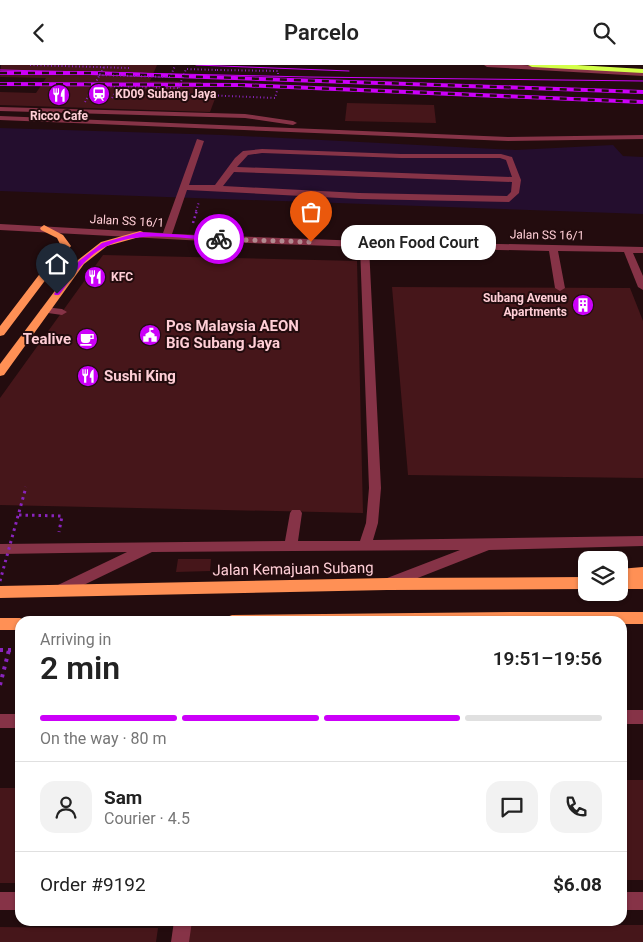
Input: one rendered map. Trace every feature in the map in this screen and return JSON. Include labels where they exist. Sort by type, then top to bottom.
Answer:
[{"type":"highway","points":[[532,65],[643,72]]},
{"type":"main road","points":[[0,333],[66,246],[64,239],[44,228]]},
{"type":"main road","points":[[0,372],[81,262],[94,251],[117,239],[140,234]]},
{"type":"main road","points":[[628,574],[643,573]]},
{"type":"main road","points":[[496,583],[578,578]]},
{"type":"main road","name":"Jalan Kemajuan Subang","points":[[0,592],[63,589],[578,583]]},
{"type":"main road","points":[[628,583],[643,583]]},
{"type":"main road","points":[[627,619],[643,619]]},
{"type":"main road","points":[[0,624],[15,624]]},
{"type":"street","points":[[487,65],[643,72]]},
{"type":"street","points":[[0,109],[245,116],[340,132]]},
{"type":"street","points":[[0,118],[508,139],[643,137]]},
{"type":"street","points":[[167,235],[200,141]]},
{"type":"street","points":[[183,187],[359,196],[509,199],[515,193],[517,180],[509,159],[501,156],[401,156],[262,151],[246,153],[217,188]]},
{"type":"street","points":[[232,169],[517,180]]},
{"type":"street","name":"Jalan SS 16/1","points":[[0,227],[364,244],[643,250]]},
{"type":"street","points":[[364,244],[375,488],[372,523],[365,547]]},
{"type":"street","points":[[553,248],[560,288]]},
{"type":"street","points":[[626,249],[643,287]]},
{"type":"street","points":[[45,310],[62,312]]},
{"type":"street","points":[[291,547],[296,513]]},
{"type":"street","points":[[0,549],[365,547],[643,541]]},
{"type":"street","points":[[387,584],[488,545]]},
{"type":"street","points":[[63,589],[151,547]]},
{"type":"street","points":[[627,717],[643,717]]},
{"type":"street","points":[[0,721],[15,721]]},
{"type":"street","points":[[0,901],[15,901]]},
{"type":"street","points":[[627,901],[643,901]]},
{"type":"street","points":[[180,942],[182,926]]},
{"type":"path","points":[[30,65],[129,68]]},
{"type":"path","points":[[99,75],[170,77],[175,66]]},
{"type":"path","points":[[86,101],[104,67]]},
{"type":"path","points":[[276,91],[275,97],[176,94],[186,69],[278,71],[278,76]]},
{"type":"path","points":[[93,86],[178,88]]},
{"type":"path","points":[[109,103],[118,87]]},
{"type":"path","points":[[0,581],[26,487]]},
{"type":"path","points":[[19,515],[62,516]]},
{"type":"path","points":[[0,650],[15,650]]},
{"type":"path","points":[[0,685],[9,650]]},
{"type":"shaded area","points":[[0,128],[223,135],[516,150],[613,145],[623,156],[643,157],[643,214],[0,191]]},
{"type":"building","name":"KD09 Subang Jaya","points":[[1,65],[157,65],[150,81],[201,82],[197,96],[216,96],[210,112],[0,105],[0,92],[36,93],[46,78],[0,77]]},
{"type":"building","points":[[347,103],[434,105],[436,123],[345,121]]},
{"type":"building","points":[[103,255],[357,261],[363,513],[0,505],[0,398]]},
{"type":"building","points":[[392,287],[630,288],[643,321],[643,478],[408,475]]},
{"type":"building","points":[[178,559],[211,559],[210,571],[176,572]]},
{"type":"building","points":[[627,780],[643,780],[643,880],[627,880]]},
{"type":"building","points":[[0,788],[15,788],[15,883],[0,883]]},
{"type":"building","points":[[643,925],[643,942],[187,942],[189,926]]},
{"type":"building","points":[[0,927],[158,928],[156,942],[0,942]]},
{"type":"tram line","points":[[196,65],[349,71]]},
{"type":"tram line","points":[[0,70],[309,77],[643,81]]},
{"type":"railway","points":[[0,73],[90,73],[643,92]]},
{"type":"railway","points":[[0,84],[241,85],[643,102]]},
{"type":"way so far","points":[[219,239],[311,242]]},
{"type":"place","name":"KD09 Subang Jaya","points":[[99,94]]},
{"type":"place","name":"Ricco Cafe","points":[[59,95]]},
{"type":"place","name":"Aeon Food Court","points":[[311,242]]},
{"type":"place","name":"KFC","points":[[95,277]]},
{"type":"place","name":"Subang Avenue Apartments","points":[[583,305]]},
{"type":"place","name":"Pos Malaysia AEON BiG Subang Jaya","points":[[150,335]]},
{"type":"place","name":"Tealive","points":[[87,339]]},
{"type":"place","name":"Sushi King","points":[[88,376]]},
{"type":"route","points":[[57,294],[81,262],[104,244],[117,239],[140,234],[219,239]]}]
